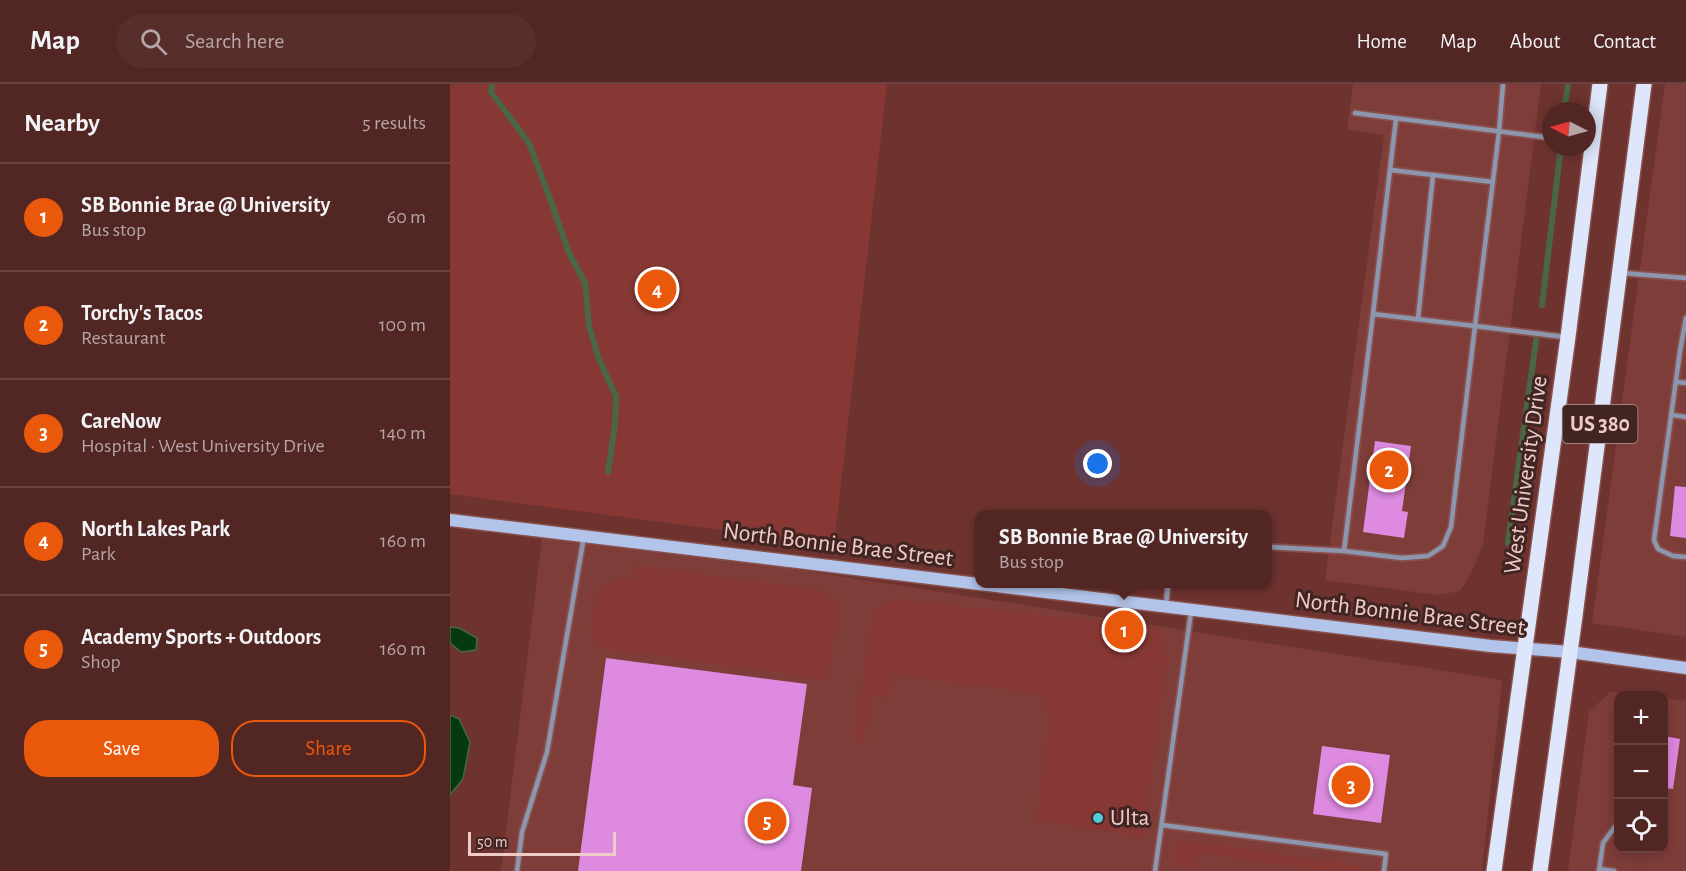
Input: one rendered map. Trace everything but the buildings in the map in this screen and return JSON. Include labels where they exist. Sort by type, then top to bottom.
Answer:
[{"type":"main road","name":"West University Drive","points":[[1596,107],[1600,84]]},
{"type":"main road","name":"US 380","points":[[1540,871],[1644,84]]},
{"type":"main road","name":"West University Drive","points":[[1494,871],[1568,337],[1588,156]]},
{"type":"main road","name":"North Bonnie Brae Street","points":[[450,520],[975,583]]},
{"type":"main road","name":"North Bonnie Brae Street","points":[[1016,588],[1525,650],[1570,652],[1686,668]]},
{"type":"lane","points":[[1272,547],[1344,551],[1402,558],[1428,556],[1443,546],[1451,527],[1503,84]]},
{"type":"lane","points":[[1355,113],[1542,137]]},
{"type":"lane","points":[[1344,551],[1396,119]]},
{"type":"lane","points":[[1391,170],[1493,182]]},
{"type":"lane","points":[[1418,319],[1433,175]]},
{"type":"lane","points":[[1619,273],[1686,278]]},
{"type":"lane","points":[[1373,314],[1568,337]]},
{"type":"lane","points":[[1686,318],[1654,540],[1658,549],[1673,556],[1686,557]]},
{"type":"lane","points":[[1676,382],[1686,383]]},
{"type":"lane","points":[[1672,416],[1686,417]]},
{"type":"lane","points":[[517,871],[522,832],[548,752],[584,536]]},
{"type":"lane","points":[[1166,606],[1167,588]]},
{"type":"lane","points":[[1155,871],[1191,609]]},
{"type":"lane","points":[[1162,825],[1386,854],[1384,871]]},
{"type":"lane","points":[[1614,828],[1603,843],[1599,870],[1614,871]]},
{"type":"shaded area","points":[[450,84],[887,84],[834,545],[450,494]]},
{"type":"shaded area","points":[[1353,84],[1541,84],[1483,544],[1471,574],[1460,591],[1438,595],[1325,580],[1384,135],[1347,130]]},
{"type":"shaded area","points":[[1665,84],[1686,84],[1686,637],[1592,623]]},
{"type":"shaded area","points":[[543,531],[1502,680],[1482,871],[501,871]]},
{"type":"shaded area","points":[[634,565],[821,590],[835,600],[837,617],[828,680],[601,648],[591,627],[595,604],[601,591],[611,582],[633,578]]},
{"type":"shaded area","points":[[896,599],[1157,628],[1163,639],[1167,660],[1143,836],[1036,821],[1051,713],[1045,712],[1046,695],[892,674],[888,698],[870,697],[864,743],[858,744],[854,738],[872,618],[882,605]]},
{"type":"shaded area","points":[[450,627],[459,628],[477,638],[476,650],[461,652],[450,643]]},
{"type":"shaded area","points":[[1610,692],[1614,692],[1614,853],[1668,853],[1668,699],[1686,701],[1686,871],[1568,871],[1589,712]]},
{"type":"shaded area","points":[[450,715],[459,719],[470,742],[463,779],[450,795]]},
{"type":"shaded area","points":[[1181,840],[1355,865],[1367,871],[1325,871],[1198,853],[1196,868],[1179,867],[1174,853]]},
{"type":"waterway","points":[[492,84],[491,92],[529,143],[569,253],[585,283],[589,325],[598,357],[616,396],[615,425],[608,472]]},
{"type":"waterway","points":[[1565,102],[1568,84]]},
{"type":"waterway","points":[[1542,305],[1560,156]]},
{"type":"waterway","points":[[1508,543],[1537,334]]},
{"type":"place","name":"North Lakes Park","points":[[657,289]]},
{"type":"place","name":"Torchy's Tacos","points":[[1389,470]]},
{"type":"place","name":"SB Bonnie Brae @ University","points":[[1124,630]]},
{"type":"place","name":"CareNow","points":[[1351,785]]},
{"type":"place","name":"Ulta","points":[[1098,818]]},
{"type":"place","name":"Academy Sports + Outdoors","points":[[767,821]]}]
